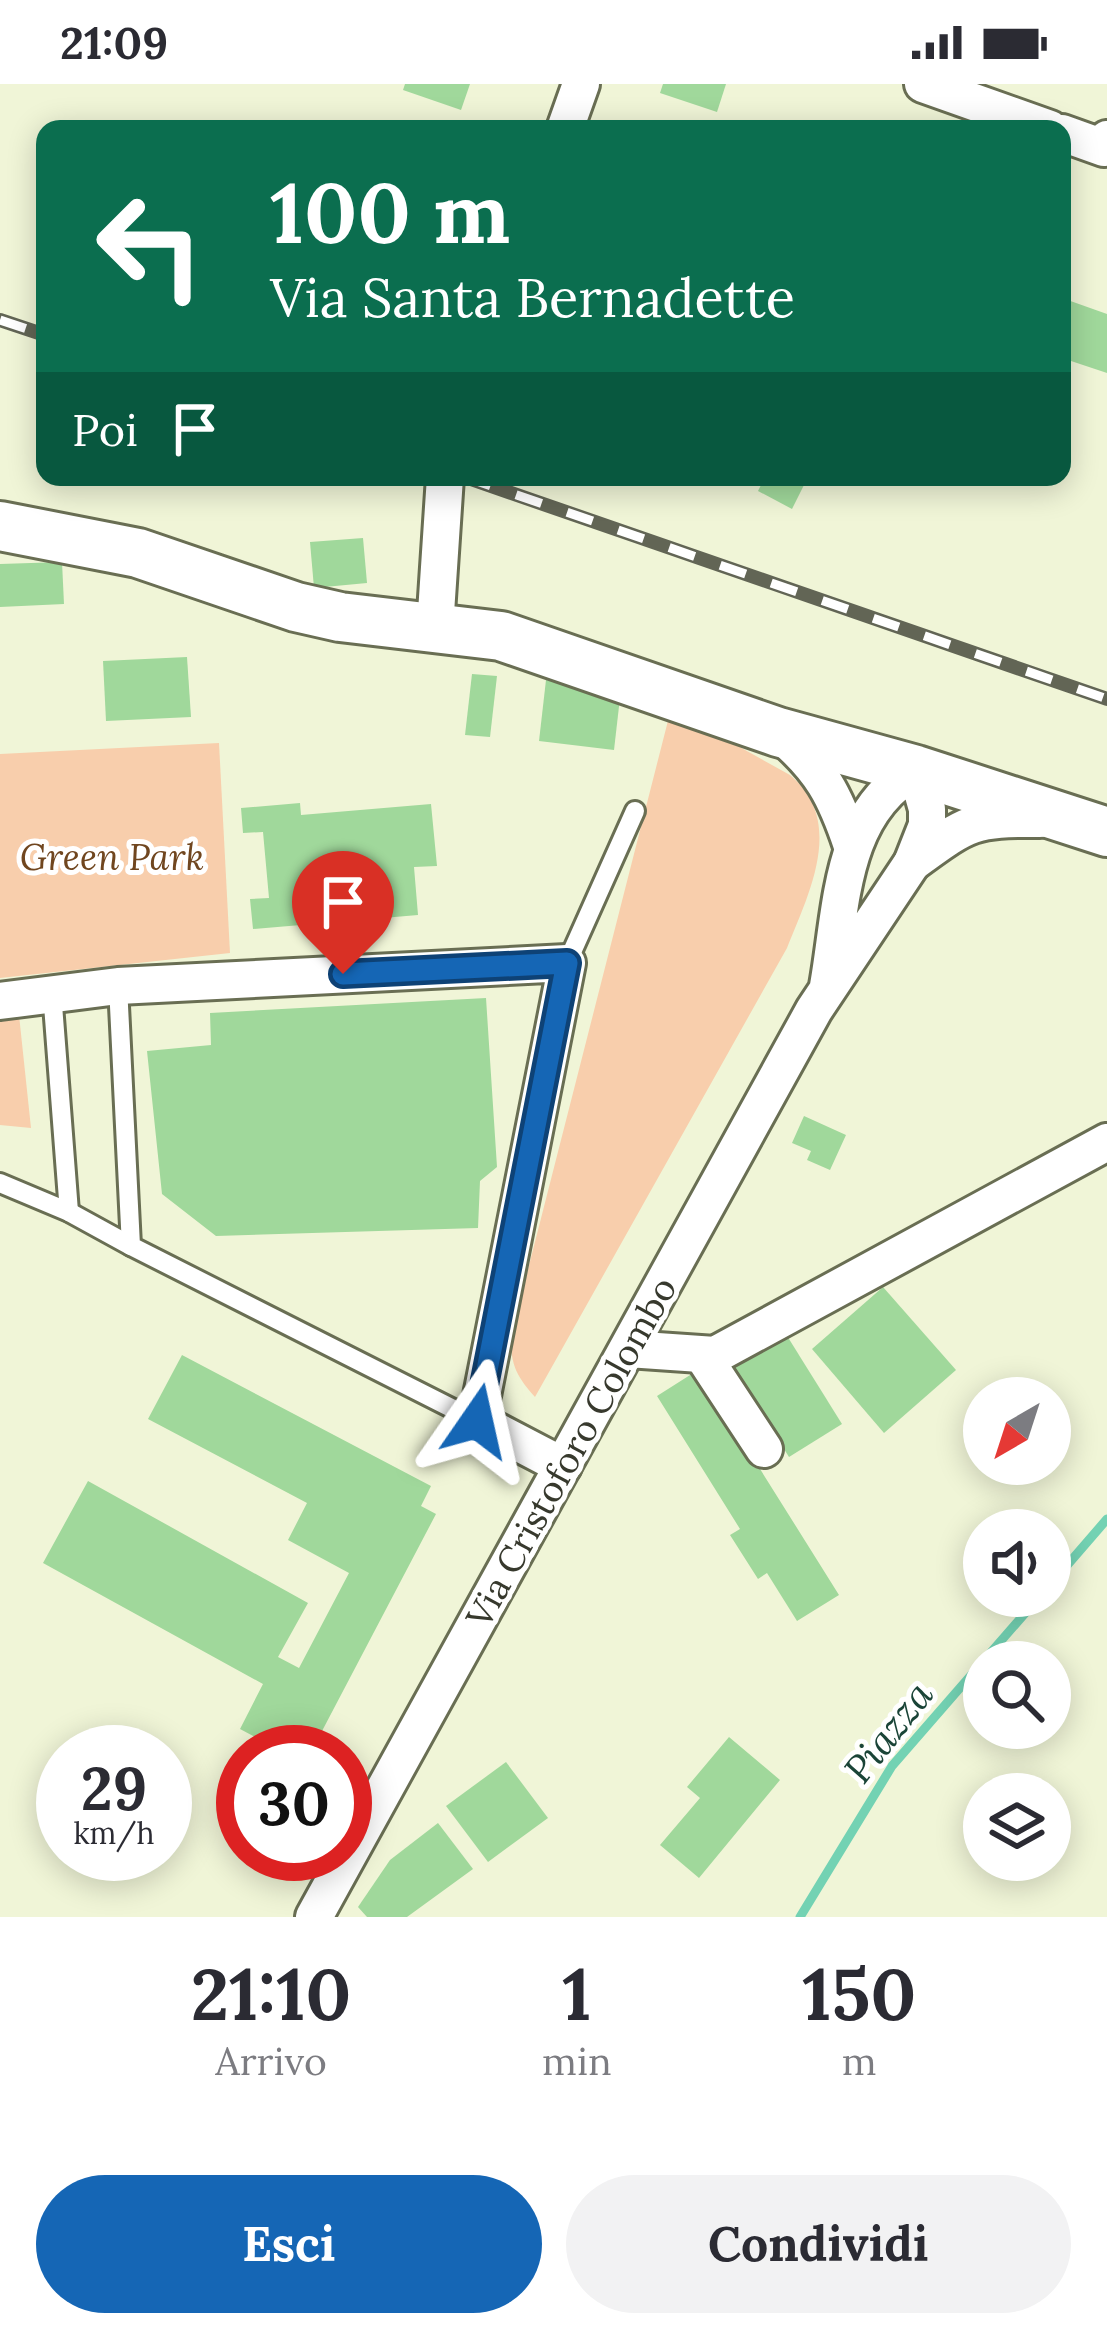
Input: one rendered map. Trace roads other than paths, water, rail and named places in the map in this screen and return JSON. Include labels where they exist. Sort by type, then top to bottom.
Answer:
[{"type":"street","points":[[568,120],[581,84]]},
{"type":"street","points":[[923,84],[1025,120]]},
{"type":"street","points":[[1071,136],[1104,148],[1107,139]]},
{"type":"street","points":[[435,628],[444,486]]},
{"type":"street","points":[[0,526],[138,553],[296,608],[501,636],[778,732],[916,770],[1087,826]]},
{"type":"street","points":[[778,732],[811,760],[825,780],[853,846]]},
{"type":"street","name":"Via Cristoforo Colombo","points":[[314,1917],[828,986],[912,863],[927,825],[916,770],[891,784],[872,806],[853,846],[828,986]]},
{"type":"street","name":"Via Cristoforo Colombo","points":[[912,863],[978,820],[1087,826]]},
{"type":"street","points":[[0,1000],[106,980],[567,963],[477,1421],[563,1466]]},
{"type":"street","points":[[628,1349],[715,1355],[1107,1142]]},
{"type":"street","points":[[704,1356],[764,1449]]},
{"type":"lane","points":[[567,963],[635,811]]},
{"type":"lane","points":[[106,980],[131,1246]]},
{"type":"lane","points":[[52,992],[69,1212]]},
{"type":"lane","points":[[0,1183],[69,1212],[477,1421]]},
{"type":"waterway","name":"Piazza","points":[[1071,1561],[1107,1519]]},
{"type":"waterway","name":"Piazza","points":[[800,1917],[892,1766],[1022,1617]]},
{"type":"railway","points":[[0,320],[36,332]]},
{"type":"railway","points":[[491,486],[1107,699]]},
{"type":"park label","name":"Green Park","points":[[112,857]]}]
